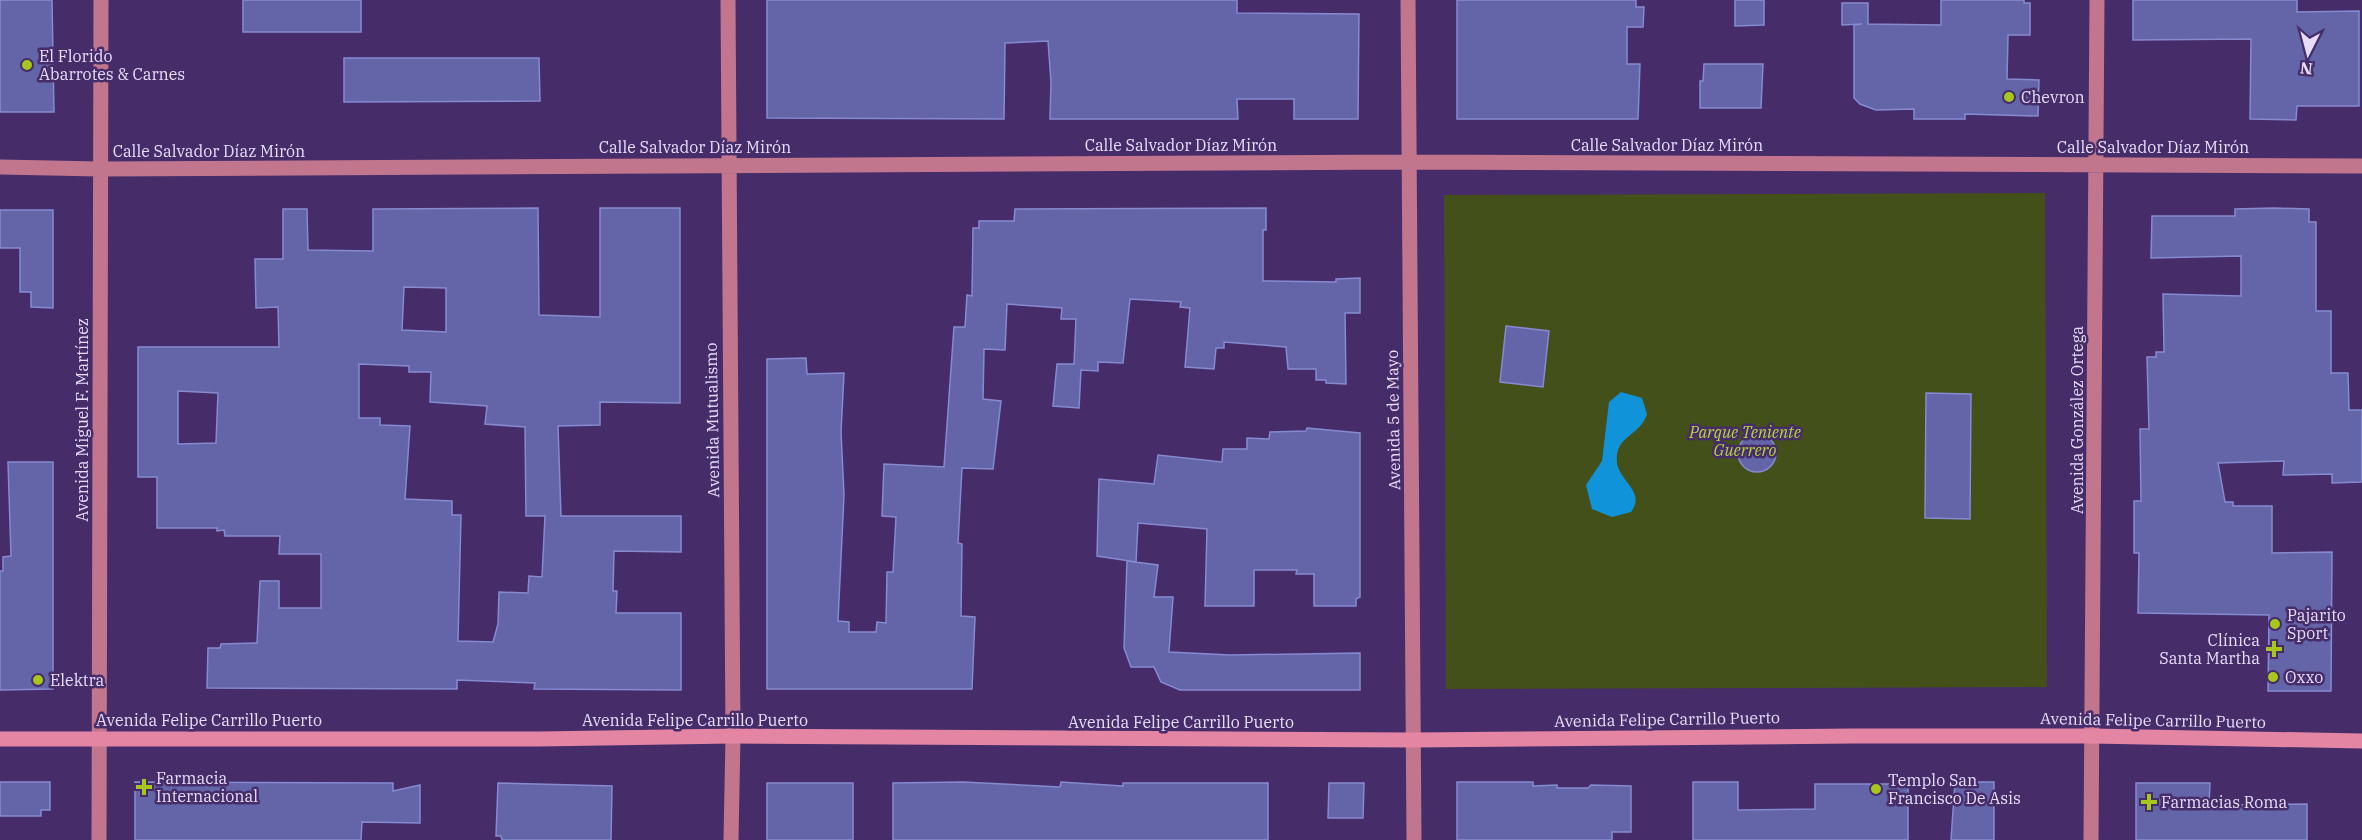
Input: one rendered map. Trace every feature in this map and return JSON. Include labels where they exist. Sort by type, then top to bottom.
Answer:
[{"type":"main road","name":"Avenida Miguel F. Martínez","points":[[99,840],[101,0]]},
{"type":"main road","name":"Avenida Mutualismo","points":[[728,0],[727,165],[733,736],[730,840]]},
{"type":"main road","name":"Avenida 5 de Mayo","points":[[1408,0],[1414,840]]},
{"type":"main road","name":"Avenida González Ortega","points":[[2091,840],[2097,0]]},
{"type":"main road","name":"Calle Salvador Díaz Mirón","points":[[0,167],[100,169],[1408,162],[2362,166]]},
{"type":"main road","name":"Avenida Felipe Carrillo Puerto","points":[[0,739],[539,739],[733,736],[1413,740],[2091,736],[2362,741]]},
{"type":"green space","name":"Parque Teniente Guerrero","points":[[2045,193],[2047,687],[1446,689],[1444,195]]},
{"type":"water","points":[[1621,392],[1642,398],[1647,414],[1644,422],[1623,441],[1617,454],[1619,470],[1634,493],[1635,505],[1631,512],[1612,517],[1592,509],[1586,485],[1602,461],[1609,402]]},
{"type":"building","name":"El Florido Abarrotes & Carnes","points":[[0,0],[52,0],[54,112],[0,112]]},
{"type":"building","points":[[243,0],[361,0],[361,32],[243,32]]},
{"type":"building","points":[[767,0],[1237,0],[1237,13],[1359,14],[1358,119],[1294,119],[1294,99],[1237,99],[1238,119],[1050,119],[1051,82],[1048,41],[1005,43],[1004,119],[767,118]]},
{"type":"building","points":[[1457,0],[1636,0],[1636,7],[1644,7],[1643,27],[1627,27],[1627,64],[1640,64],[1638,119],[1457,119]]},
{"type":"building","points":[[1735,0],[1764,0],[1764,25],[1735,26]]},
{"type":"building","points":[[1941,0],[2024,0],[2024,3],[2030,3],[2030,35],[2008,35],[2007,79],[2039,80],[2038,116],[1965,114],[1965,119],[1914,119],[1914,109],[1876,110],[1860,104],[1854,98],[1854,25],[1862,24],[1842,25],[1842,3],[1868,3],[1868,24],[1941,25]]},
{"type":"building","points":[[2133,0],[2297,0],[2297,12],[2359,11],[2359,106],[2297,106],[2296,120],[2250,119],[2251,39],[2133,40]]},
{"type":"building","points":[[344,58],[539,58],[540,101],[344,102]]},
{"type":"building","points":[[1704,64],[1763,64],[1761,108],[1700,108],[1700,81],[1703,81]]},
{"type":"building","points":[[538,208],[539,315],[600,317],[600,208],[680,208],[680,403],[600,402],[600,425],[558,426],[561,516],[681,516],[681,552],[614,551],[613,591],[617,591],[616,613],[681,613],[681,690],[534,689],[535,683],[457,680],[457,689],[207,688],[208,648],[220,648],[221,644],[257,643],[260,581],[279,581],[279,608],[321,608],[321,554],[279,554],[280,536],[225,536],[224,530],[217,531],[217,528],[157,528],[157,477],[138,477],[138,347],[279,347],[278,307],[256,308],[255,259],[283,259],[283,209],[307,209],[308,250],[373,251],[373,209]],"holes":[[[404,287],[446,288],[446,332],[402,330]],[[359,364],[409,366],[409,372],[431,372],[430,402],[487,406],[485,424],[525,427],[526,516],[545,516],[542,577],[529,576],[528,593],[499,592],[498,624],[493,642],[458,641],[461,515],[452,515],[452,501],[405,499],[410,426],[380,425],[380,418],[359,418]],[[178,391],[218,393],[216,443],[178,444]]]},
{"type":"building","points":[[1266,208],[1266,230],[1263,230],[1263,281],[1336,282],[1336,279],[1360,278],[1360,313],[1345,313],[1346,384],[1316,380],[1316,369],[1288,369],[1286,347],[1224,342],[1224,348],[1216,348],[1214,369],[1185,367],[1190,308],[1180,307],[1181,302],[1130,299],[1123,363],[1098,362],[1098,371],[1081,370],[1079,408],[1053,406],[1057,364],[1074,364],[1076,319],[1061,319],[1062,308],[1007,304],[1005,350],[984,349],[983,399],[1001,401],[993,469],[962,468],[958,543],[962,544],[961,616],[975,617],[972,689],[767,689],[767,359],[806,358],[807,374],[844,373],[841,432],[844,495],[838,621],[849,622],[849,632],[876,632],[877,622],[886,623],[887,572],[893,572],[896,517],[882,516],[884,464],[944,467],[954,327],[965,327],[967,295],[972,296],[973,228],[979,228],[979,221],[1014,221],[1015,209]]},
{"type":"building","points":[[2235,209],[2309,209],[2309,222],[2316,222],[2316,311],[2331,311],[2331,373],[2348,373],[2349,410],[2362,410],[2362,482],[2332,483],[2332,474],[2283,475],[2284,461],[2218,463],[2225,502],[2233,502],[2233,506],[2272,506],[2272,553],[2332,552],[2331,691],[2268,691],[2269,615],[2138,613],[2139,553],[2134,553],[2134,501],[2141,501],[2140,429],[2149,429],[2147,357],[2156,357],[2156,352],[2164,352],[2163,294],[2241,296],[2241,256],[2151,258],[2152,216],[2235,216]]},
{"type":"building","points":[[0,210],[53,210],[53,308],[31,307],[31,292],[20,292],[20,248],[0,248]]},
{"type":"building","points":[[1506,326],[1549,331],[1543,387],[1500,382]]},
{"type":"building","points":[[1926,393],[1971,394],[1970,519],[1925,518]]},
{"type":"building","points":[[1307,428],[1360,433],[1360,597],[1356,599],[1356,606],[1314,606],[1314,574],[1296,574],[1297,570],[1254,570],[1254,606],[1205,606],[1207,529],[1138,523],[1136,562],[1097,556],[1099,479],[1154,484],[1158,455],[1222,462],[1223,449],[1247,449],[1247,438],[1269,439],[1270,432],[1306,431]]},
{"type":"building","points":[[1757,434],[1771,439],[1776,453],[1771,467],[1757,472],[1743,467],[1738,453],[1743,439]]},
{"type":"building","points":[[8,462],[53,462],[53,689],[0,690],[0,571],[3,571],[3,557],[11,556]]},
{"type":"building","points":[[1127,561],[1158,565],[1154,597],[1173,597],[1169,652],[1230,655],[1360,653],[1360,690],[1180,690],[1161,682],[1154,667],[1131,667],[1124,648]]},
{"type":"building","points":[[0,782],[50,782],[50,810],[41,810],[41,816],[0,816]]},
{"type":"building","points":[[135,782],[393,783],[393,791],[420,785],[420,823],[362,822],[361,840],[135,840]]},
{"type":"building","points":[[963,782],[1060,787],[1061,782],[1123,786],[1123,783],[1268,783],[1268,840],[893,840],[893,783]]},
{"type":"building","points":[[1457,782],[1533,782],[1533,786],[1557,785],[1557,788],[1588,788],[1591,785],[1631,786],[1631,832],[1612,832],[1612,840],[1457,840]]},
{"type":"building","points":[[1693,782],[1738,782],[1738,810],[1815,809],[1815,784],[1908,784],[1908,840],[1693,840]]},
{"type":"building","points":[[1955,782],[1994,782],[1994,840],[1951,840]]},
{"type":"building","points":[[498,783],[612,786],[611,840],[502,840],[501,836],[496,836]]},
{"type":"building","points":[[767,783],[853,783],[853,840],[767,840]]},
{"type":"building","points":[[1329,783],[1364,783],[1363,818],[1328,818]]},
{"type":"building","points":[[2136,783],[2210,783],[2209,805],[2307,804],[2307,840],[2136,840]]},
{"type":"place","name":"El Florido Abarrotes & Carnes","points":[[27,65]]},
{"type":"place","name":"Chevron","points":[[2009,97]]},
{"type":"place","name":"Pajarito Sport","points":[[2275,624]]},
{"type":"place","name":"Clínica Santa Martha","points":[[2274,649]]},
{"type":"place","name":"Oxxo","points":[[2273,677]]},
{"type":"place","name":"Elektra","points":[[38,680]]},
{"type":"place","name":"Farmacia Internacional","points":[[144,787]]},
{"type":"place","name":"Templo San Francisco De Asis","points":[[1876,789]]},
{"type":"place","name":"Farmacias Roma","points":[[2149,802]]}]
